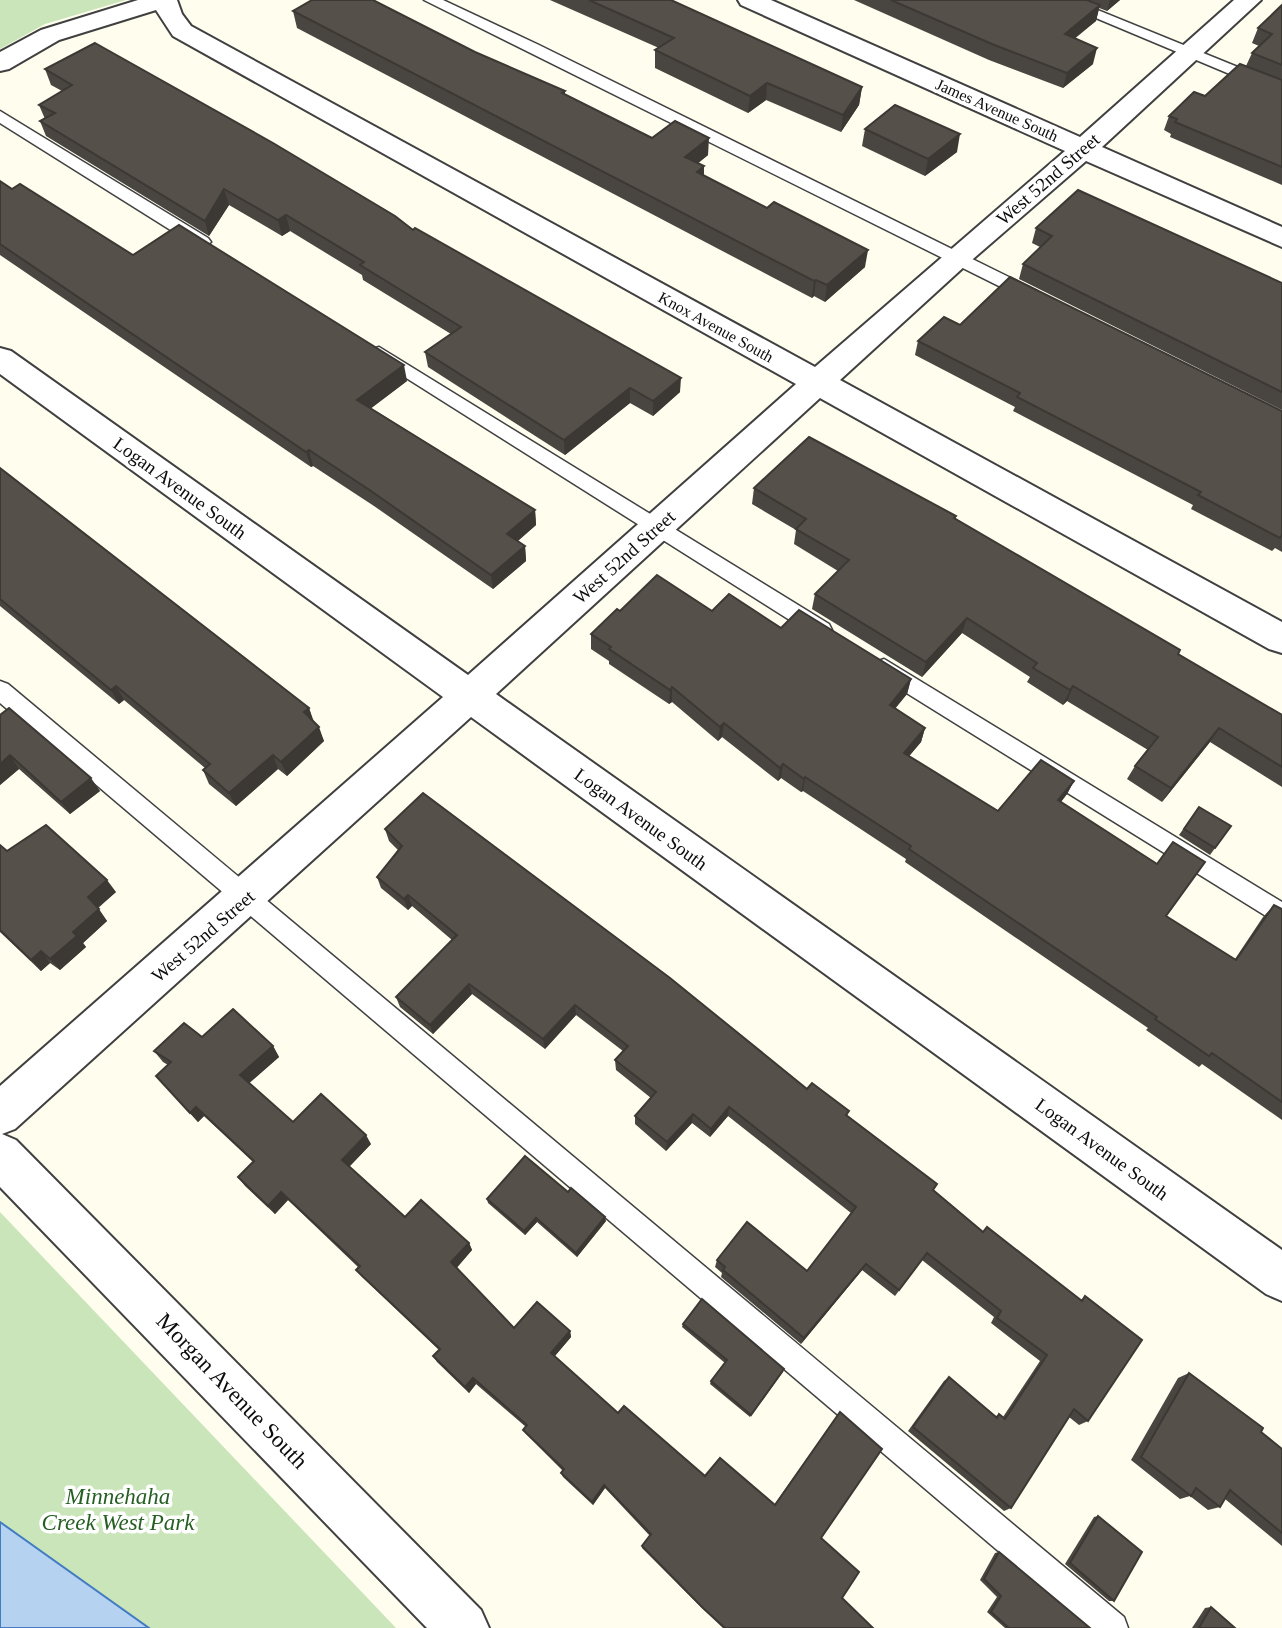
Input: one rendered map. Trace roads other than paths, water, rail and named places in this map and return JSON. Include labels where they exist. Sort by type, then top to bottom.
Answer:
[{"type":"street","points":[[0,62],[50,35],[165,0]]},
{"type":"street","name":"Knox Avenue South","points":[[165,0],[170,15],[182,31],[1282,639]]},
{"type":"street","name":"James Avenue South","points":[[750,0],[1282,238]]},
{"type":"street","name":"West 52nd Street","points":[[0,1114],[246,897],[956,258],[1083,149],[1249,0]]},
{"type":"street","name":"Logan Avenue South","points":[[0,359],[1282,1278]]},
{"type":"street","name":"Morgan Avenue South","points":[[0,1155],[463,1628]]},
{"type":"lane","points":[[431,0],[534,48],[1049,304]]},
{"type":"lane","points":[[1060,0],[1282,91]]},
{"type":"lane","points":[[0,116],[213,249]]},
{"type":"lane","points":[[367,345],[844,643]]},
{"type":"lane","points":[[868,658],[1282,915]]},
{"type":"lane","points":[[0,690],[1113,1628]]},
{"type":"water","points":[[0,1522],[149,1628],[0,1628]]},
{"type":"park label","name":"Minnehaha Creek West Park","points":[[118,1509]]}]
